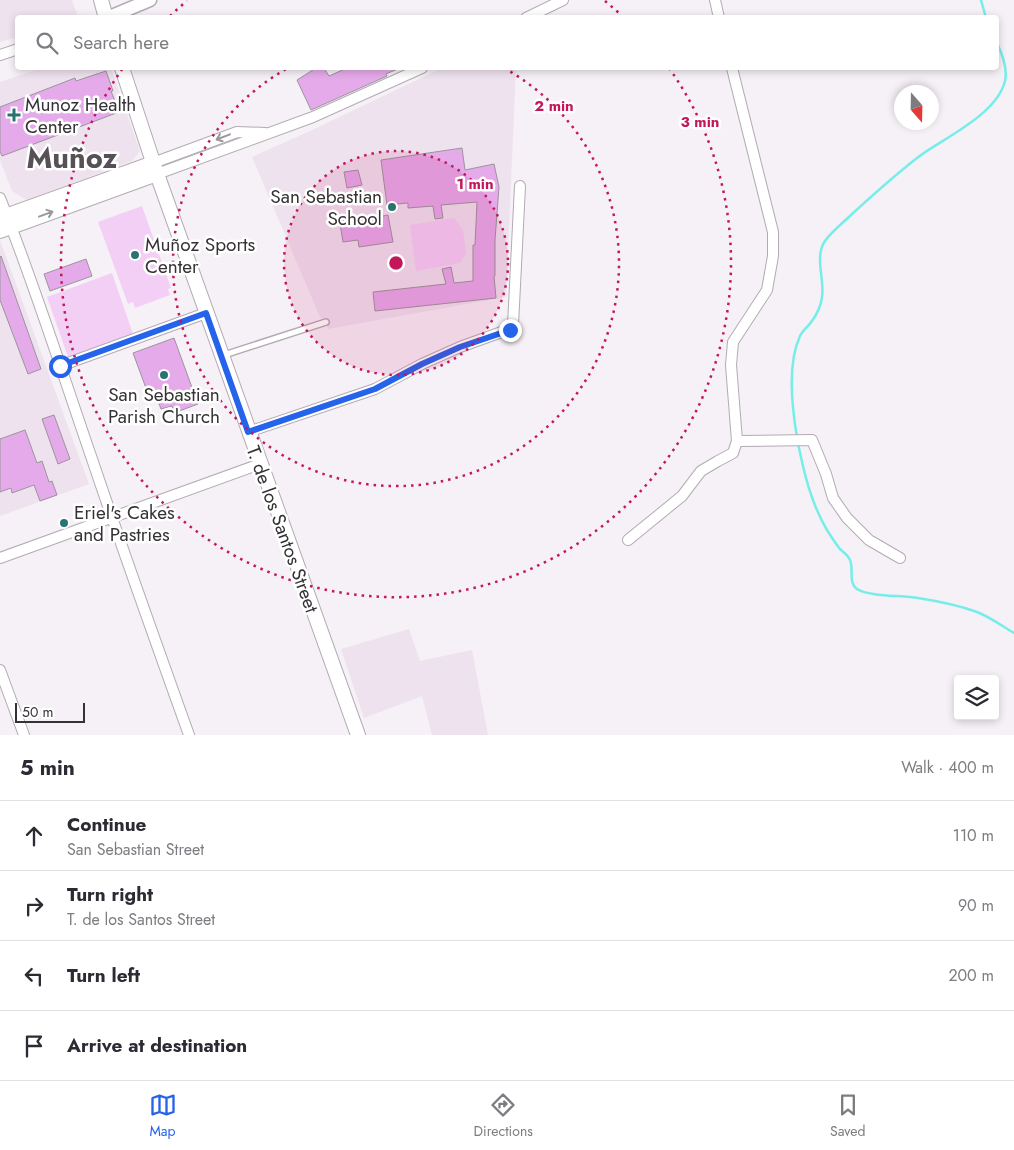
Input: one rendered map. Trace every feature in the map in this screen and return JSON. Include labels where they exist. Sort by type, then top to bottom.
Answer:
[{"type":"main road","points":[[101,0],[106,15]]},
{"type":"main road","name":"T. de los Santos Street","points":[[123,70],[155,169],[221,356],[358,735]]},
{"type":"main road","points":[[5,223],[155,169]]},
{"type":"street","points":[[114,15],[150,0]]},
{"type":"street","points":[[532,15],[562,0]]},
{"type":"street","points":[[715,0],[718,15]]},
{"type":"street","points":[[0,55],[15,50]]},
{"type":"street","points":[[155,169],[236,132],[271,133],[313,117],[418,70]]},
{"type":"street","points":[[628,540],[682,496],[702,471],[733,453],[737,441],[731,365],[733,342],[767,290],[773,256],[773,232],[732,70]]},
{"type":"street","points":[[248,432],[375,389],[422,364],[460,347],[510,330],[513,325],[520,186]]},
{"type":"street","points":[[0,198],[5,223],[60,366],[189,735]]},
{"type":"street","points":[[60,366],[206,313]]},
{"type":"street","points":[[737,441],[812,440],[826,474],[833,498],[847,518],[869,540],[900,558]]},
{"type":"street","points":[[0,558],[260,464]]},
{"type":"street","points":[[0,670],[24,735]]},
{"type":"lane","points":[[221,356],[326,322]]},
{"type":"shaded area","points":[[0,0],[72,0],[77,15],[15,15],[15,38],[0,42]]},
{"type":"shaded area","points":[[35,70],[112,70],[140,151],[132,161],[27,200],[12,191],[0,160],[0,82]]},
{"type":"shaded area","name":"San Sebastian School","points":[[438,70],[516,70],[506,297],[328,329],[326,322],[320,317],[252,157]]},
{"type":"shaded area","name":"Muñoz Sports Center","points":[[142,206],[171,288],[168,289],[170,295],[135,308],[133,302],[128,304],[98,222]]},
{"type":"shaded area","points":[[454,218],[463,230],[466,253],[460,263],[416,271],[410,225]]},
{"type":"shaded area","points":[[0,240],[89,484],[0,516]]},
{"type":"shaded area","points":[[112,273],[133,334],[68,357],[47,297]]},
{"type":"shaded area","points":[[409,629],[420,661],[472,650],[488,735],[432,735],[422,696],[364,718],[341,649]]},
{"type":"building","points":[[313,70],[325,70],[329,76],[342,70],[395,70],[386,74],[387,76],[311,110],[297,80]]},
{"type":"building","points":[[106,71],[119,112],[2,156],[0,151],[0,107],[75,78],[76,81]]},
{"type":"building","points":[[462,148],[465,170],[494,164],[499,187],[494,276],[496,298],[375,311],[373,292],[446,284],[442,269],[451,267],[454,283],[473,281],[473,245],[475,245],[477,202],[441,205],[443,218],[435,219],[433,206],[408,208],[408,203],[387,205],[381,160]]},
{"type":"building","points":[[358,170],[362,185],[347,188],[344,172]]},
{"type":"building","points":[[388,215],[393,242],[359,247],[358,240],[343,242],[339,217],[350,216],[351,222]]},
{"type":"building","points":[[1,256],[41,369],[28,374],[0,300]]},
{"type":"building","points":[[86,259],[92,276],[50,291],[44,274]]},
{"type":"building","name":"San Sebastian Parish Church","points":[[174,338],[198,404],[174,413],[172,406],[161,409],[156,396],[150,399],[133,353]]},
{"type":"building","points":[[54,415],[70,459],[58,464],[42,419]]},
{"type":"building","points":[[25,430],[37,463],[42,461],[49,482],[52,481],[57,495],[40,501],[34,485],[12,493],[11,488],[0,492],[0,439]]},
{"type":"waterway","points":[[981,0],[985,15]]},
{"type":"waterway","points":[[797,437],[792,400],[793,360],[800,336],[814,318],[821,304],[823,290],[820,254],[825,241],[834,230],[903,169],[969,124],[992,104],[1000,93],[1006,76],[1004,61],[999,48]]},
{"type":"waterway","points":[[798,443],[812,499],[821,520],[833,540],[849,558],[852,580],[857,589],[878,595],[918,598],[962,607],[987,616],[1014,633]]},
{"type":"place","name":"Munoz Health Center","points":[[14,115]]},
{"type":"place","name":"San Sebastian School","points":[[392,207]]},
{"type":"place","name":"Muñoz Sports Center","points":[[135,255]]},
{"type":"place","name":"San Sebastian Parish Church","points":[[164,375]]},
{"type":"place","name":"Eriel's Cakes and Pastries","points":[[64,523]]},
{"type":"district","name":"Muñoz","points":[[72,158]]},
{"type":"route","points":[[60,366],[206,313],[248,432],[375,389],[422,364],[460,347],[510,330]]}]
